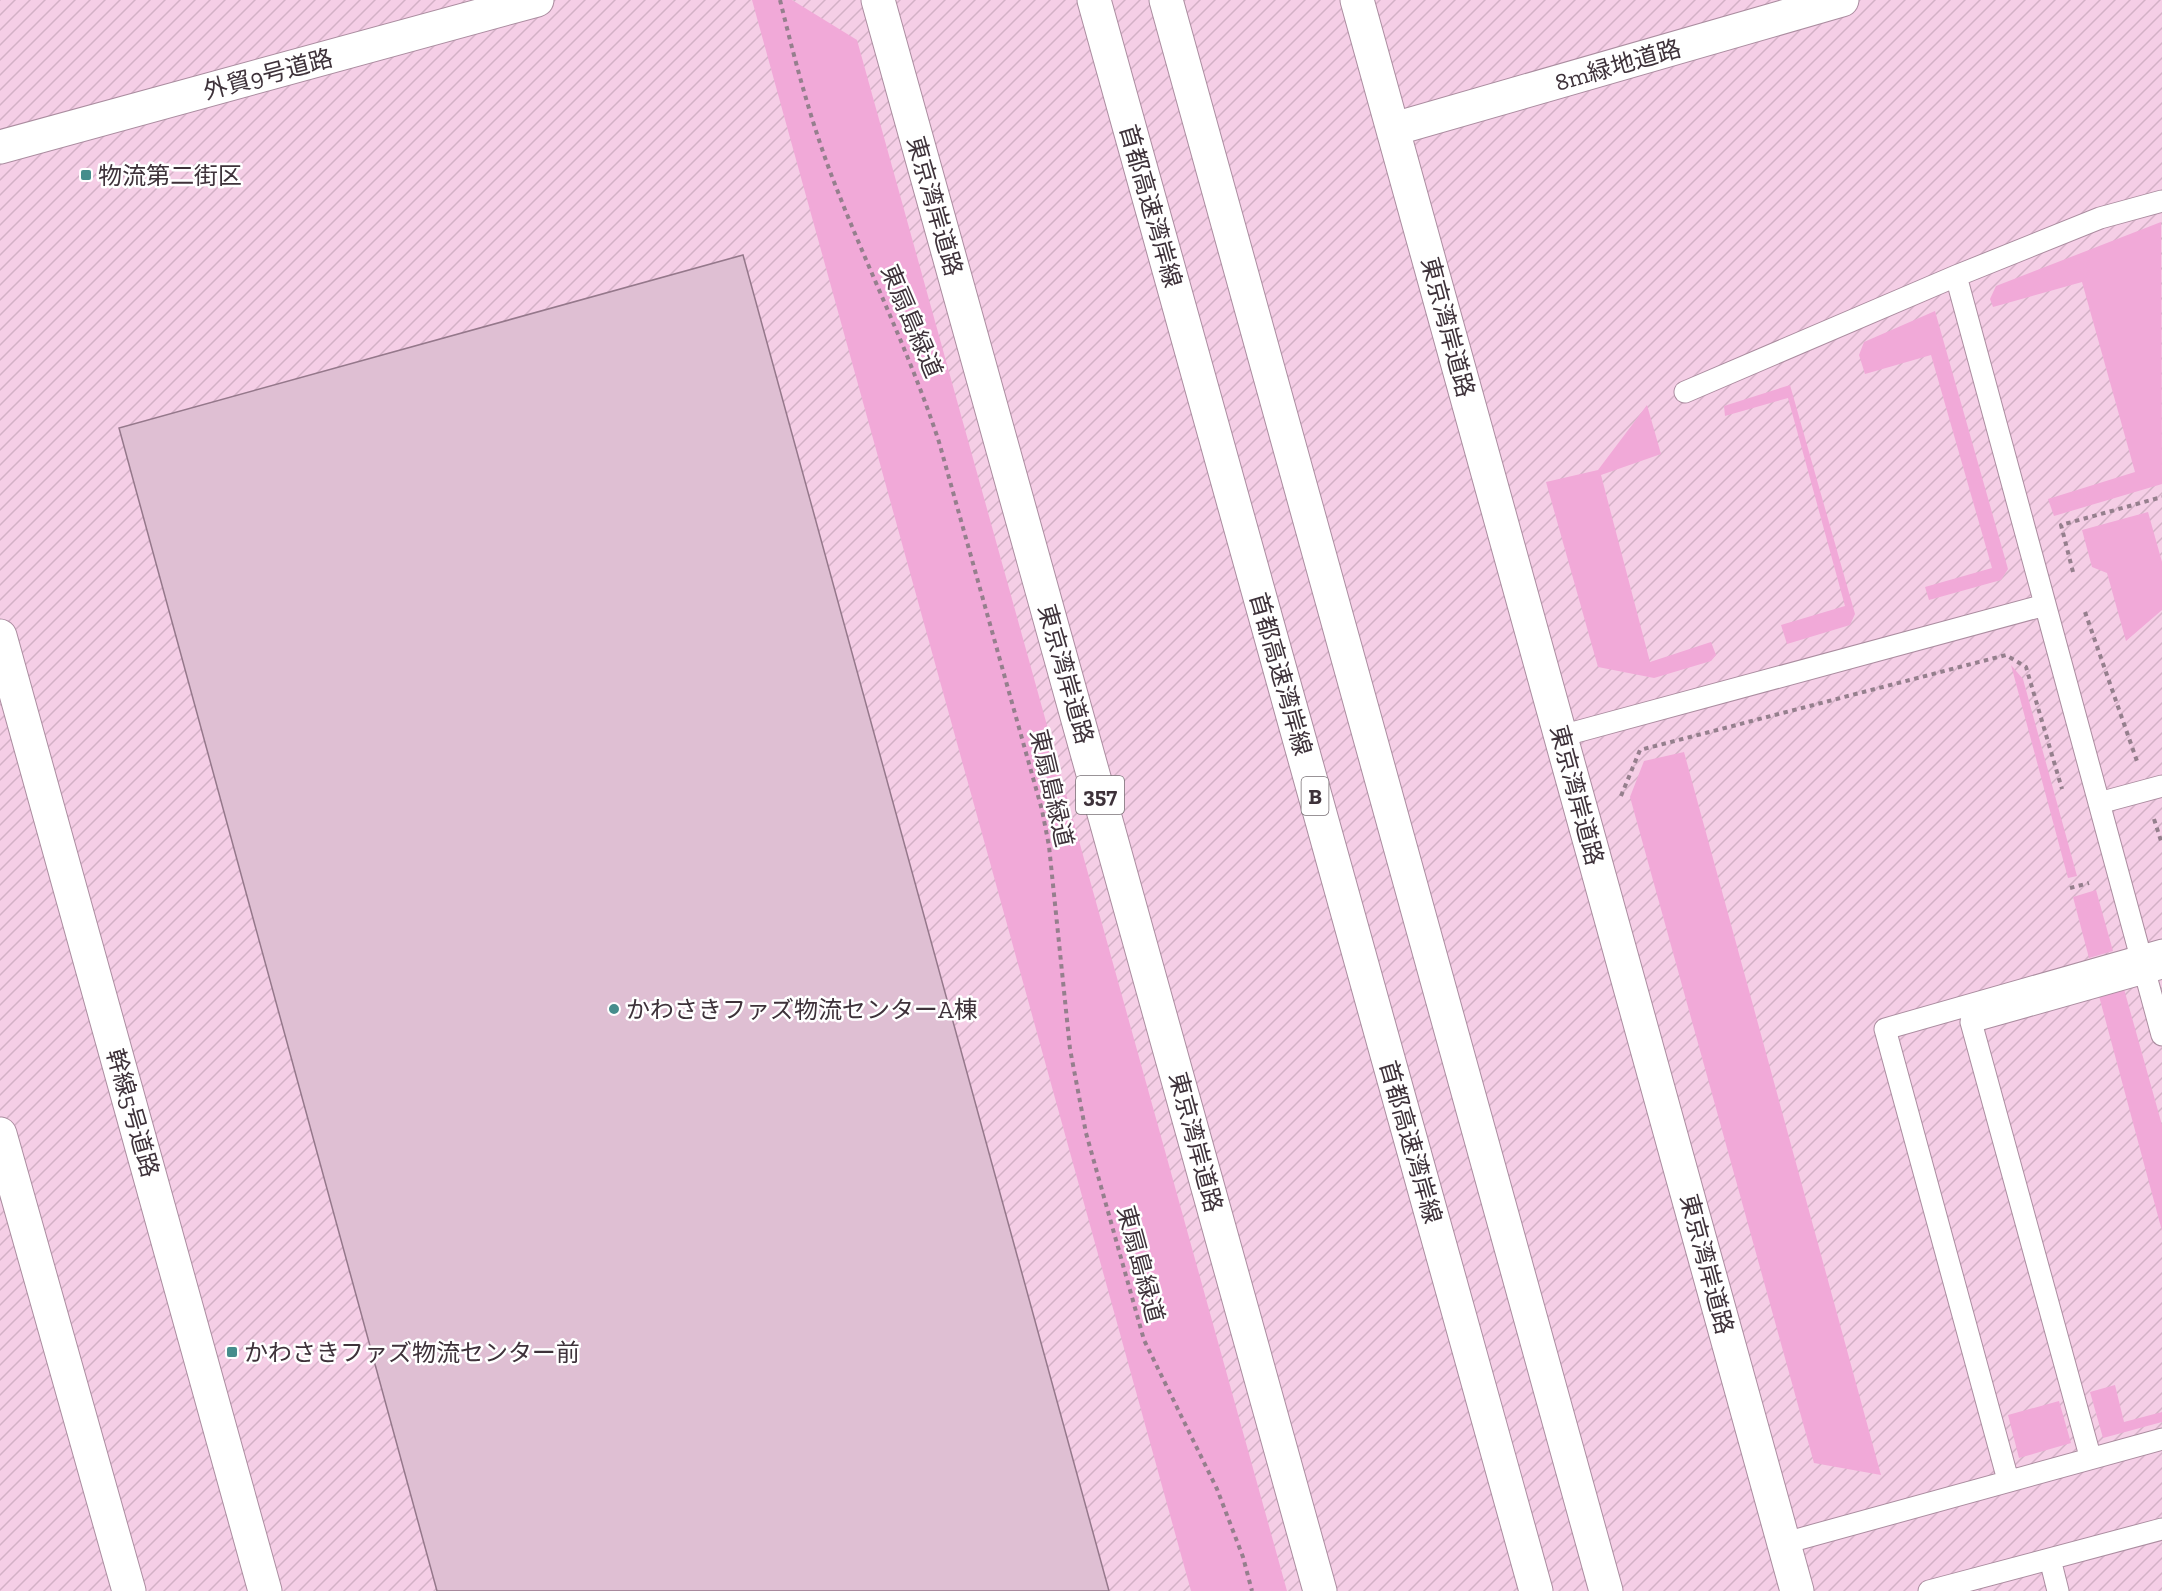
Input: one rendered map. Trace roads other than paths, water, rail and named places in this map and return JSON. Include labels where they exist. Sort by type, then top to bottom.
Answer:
[{"type":"main road","name":"外貿9号道路","points":[[0,147],[537,0]]},
{"type":"main road","name":"東京湾岸道路","points":[[878,0],[1320,1591]]},
{"type":"main road","name":"首都高速湾岸線","points":[[1094,0],[1536,1591]]},
{"type":"main road","points":[[1166,0],[1606,1591]]},
{"type":"main road","name":"東京湾岸道路","points":[[1358,0],[1797,1591]]},
{"type":"main road","name":"8m緑地道路","points":[[1394,129],[1842,0]]},
{"type":"main road","name":"幹線5号道路","points":[[0,636],[265,1591]]},
{"type":"main road","points":[[0,1134],[129,1591]]},
{"type":"lane","points":[[1685,392],[1956,276],[2100,218],[2162,201]]},
{"type":"lane","points":[[1956,276],[2100,804],[2149,966],[2162,1035]]},
{"type":"lane","points":[[1561,736],[2045,605]]},
{"type":"lane","points":[[2100,804],[2162,786]]},
{"type":"lane","points":[[2090,1456],[1971,1022],[2149,966],[2162,950]]},
{"type":"lane","points":[[2008,1480],[1885,1029],[2149,966]]},
{"type":"lane","points":[[1785,1544],[2090,1456],[2162,1439]]},
{"type":"lane","points":[[1929,1591],[2162,1529]]},
{"type":"lane","points":[[2050,1559],[2058,1591]]},
{"type":"place","name":"物流第二街区","points":[[86,175]]},
{"type":"place","name":"かわさきファズ物流センターA棟","points":[[614,1009]]},
{"type":"place","name":"かわさきファズ物流センター前","points":[[232,1352]]}]
